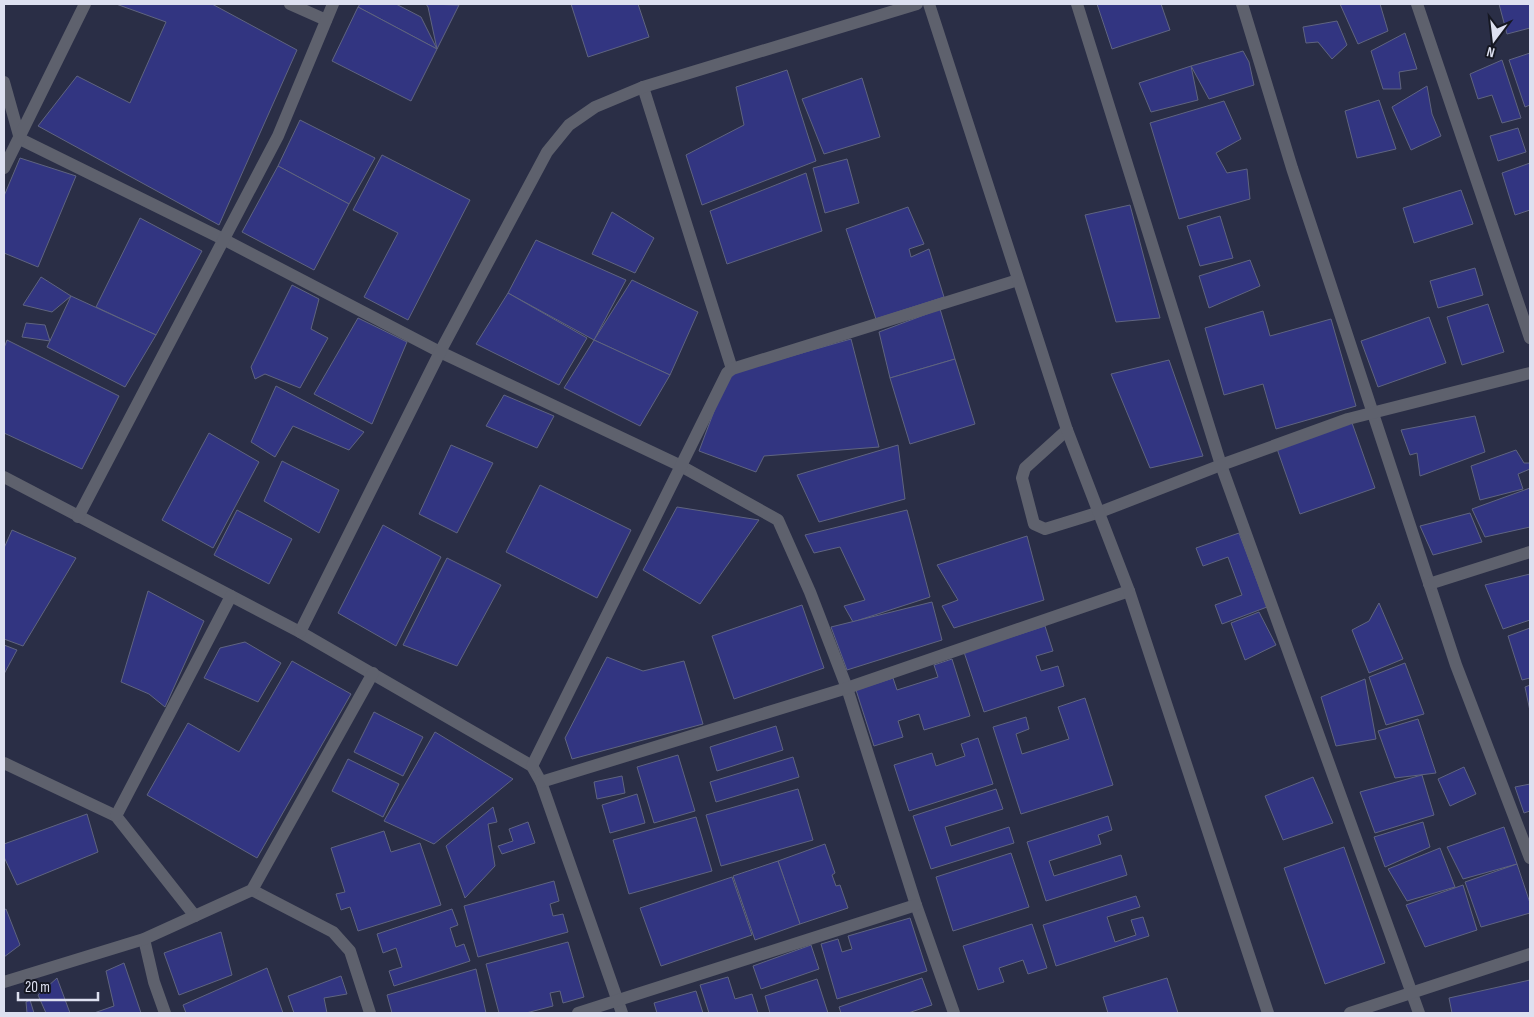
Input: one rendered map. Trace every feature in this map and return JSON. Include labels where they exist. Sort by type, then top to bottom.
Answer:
[{"type":"street","points":[[4,168],[86,4]]},
{"type":"street","points":[[290,4],[326,20]]},
{"type":"street","points":[[78,517],[278,136],[333,4]]},
{"type":"street","points":[[300,632],[440,352],[547,152],[569,126],[595,107],[643,87],[917,4]]},
{"type":"street","points":[[929,4],[1068,430],[1129,591],[1268,1013]]},
{"type":"street","points":[[1077,4],[1221,465],[1419,1013]]},
{"type":"street","points":[[1242,4],[1292,168],[1374,411],[1456,665],[1530,858]]},
{"type":"street","points":[[1417,4],[1530,338]]},
{"type":"street","points":[[4,82],[20,139],[223,239],[440,352],[679,465],[778,520],[810,592],[846,688],[916,905],[954,1013]]},
{"type":"street","points":[[643,87],[732,369]]},
{"type":"street","points":[[532,766],[722,378],[732,369],[1018,280]]},
{"type":"street","points":[[1068,430],[1025,468],[1022,478],[1034,524],[1045,529],[1100,512],[1221,465],[1374,411],[1530,373]]},
{"type":"street","points":[[4,477],[300,632],[532,766],[541,782],[622,1013]]},
{"type":"street","points":[[1429,584],[1530,552]]},
{"type":"street","points":[[541,782],[846,688],[1129,591]]},
{"type":"street","points":[[116,816],[231,596]]},
{"type":"street","points":[[4,982],[144,938],[252,890],[373,673]]},
{"type":"street","points":[[4,762],[116,816],[195,916]]},
{"type":"street","points":[[252,890],[333,932],[350,951],[370,1013]]},
{"type":"street","points":[[578,1013],[916,905]]},
{"type":"street","points":[[144,938],[154,982],[165,1013]]},
{"type":"street","points":[[1350,1013],[1412,991],[1530,954]]},
{"type":"building","points":[[116,4],[212,4],[297,50],[219,225],[38,126],[77,76],[130,103],[166,22]]},
{"type":"building","points":[[360,4],[396,4],[421,17],[437,49],[358,7]]},
{"type":"building","points":[[426,4],[459,5],[437,49],[428,7]]},
{"type":"building","points":[[571,4],[638,4],[649,37],[588,57]]},
{"type":"building","points":[[1097,4],[1161,4],[1170,30],[1112,49]]},
{"type":"building","points":[[1340,4],[1380,4],[1388,31],[1358,44]]},
{"type":"building","points":[[1499,4],[1530,4],[1530,28],[1507,34]]},
{"type":"building","points":[[358,7],[437,49],[411,101],[332,61]]},
{"type":"building","points":[[1337,21],[1347,45],[1332,59],[1318,42],[1306,43],[1303,27]]},
{"type":"building","points":[[1405,33],[1417,69],[1399,72],[1401,89],[1383,89],[1371,51]]},
{"type":"building","points":[[1243,51],[1249,62],[1254,85],[1209,99],[1191,66]]},
{"type":"building","points":[[1530,53],[1530,105],[1525,107],[1509,60]]},
{"type":"building","points":[[1502,60],[1521,118],[1502,123],[1492,95],[1478,99],[1470,74]]},
{"type":"building","points":[[1191,66],[1198,100],[1151,112],[1139,83]]},
{"type":"building","points":[[787,70],[816,161],[702,205],[686,155],[744,125],[736,87]]},
{"type":"building","points":[[862,78],[880,137],[824,154],[802,99]]},
{"type":"building","points":[[1427,86],[1432,114],[1441,136],[1411,150],[1392,107]]},
{"type":"building","points":[[1379,100],[1396,149],[1357,158],[1345,111]]},
{"type":"building","points":[[1224,101],[1241,139],[1216,153],[1227,173],[1247,169],[1250,199],[1179,219],[1150,123]]},
{"type":"building","points":[[300,120],[375,158],[349,204],[278,166]]},
{"type":"building","points":[[1518,128],[1526,152],[1498,161],[1490,136]]},
{"type":"building","points":[[382,155],[470,200],[408,320],[364,297],[398,233],[353,210]]},
{"type":"building","points":[[20,158],[76,176],[38,267],[4,253],[4,196]]},
{"type":"building","points":[[847,159],[859,203],[825,213],[813,168]]},
{"type":"building","points":[[1530,163],[1530,210],[1515,215],[1502,173]]},
{"type":"building","points":[[278,166],[349,204],[314,270],[242,232]]},
{"type":"building","points":[[806,173],[822,231],[727,264],[710,211]]},
{"type":"building","points":[[1461,190],[1473,224],[1414,243],[1403,208]]},
{"type":"building","points":[[1130,205],[1160,318],[1116,322],[1085,215]]},
{"type":"building","points":[[908,207],[924,244],[909,249],[911,257],[929,249],[944,297],[876,319],[846,229]]},
{"type":"building","points":[[612,212],[654,238],[635,273],[592,254]]},
{"type":"building","points":[[1220,216],[1233,258],[1200,266],[1187,226]]},
{"type":"building","points":[[140,218],[202,251],[156,335],[96,307]]},
{"type":"building","points":[[536,240],[626,280],[594,340],[508,293]]},
{"type":"building","points":[[1250,260],[1260,286],[1209,308],[1199,276]]},
{"type":"building","points":[[1475,268],[1483,295],[1438,308],[1430,281]]},
{"type":"building","points":[[41,277],[71,296],[52,312],[23,305]]},
{"type":"building","points":[[632,280],[698,312],[670,375],[594,340]]},
{"type":"building","points":[[292,285],[319,299],[311,329],[328,338],[300,388],[265,374],[255,379],[251,367]]},
{"type":"building","points":[[508,293],[587,338],[559,385],[476,344]]},
{"type":"building","points":[[71,296],[156,335],[125,387],[47,347]]},
{"type":"building","points":[[1488,304],[1504,352],[1462,365],[1447,317]]},
{"type":"building","points":[[940,309],[955,359],[890,378],[879,332]]},
{"type":"building","points":[[1263,311],[1270,336],[1331,319],[1356,406],[1276,429],[1263,384],[1224,395],[1205,328]]},
{"type":"building","points":[[1429,317],[1446,363],[1378,387],[1361,341]]},
{"type":"building","points":[[358,318],[407,342],[372,424],[314,394]]},
{"type":"building","points":[[26,323],[45,325],[50,341],[22,337]]},
{"type":"building","points":[[851,339],[879,447],[764,456],[756,472],[699,451],[728,374]]},
{"type":"building","points":[[7,340],[119,396],[82,469],[4,433],[4,348]]},
{"type":"building","points":[[594,340],[670,375],[640,426],[564,388]]},
{"type":"building","points":[[955,359],[975,424],[910,444],[890,378]]},
{"type":"building","points":[[1169,360],[1203,456],[1150,468],[1111,374]]},
{"type":"building","points":[[276,386],[364,432],[349,450],[293,426],[275,457],[251,442]]},
{"type":"building","points":[[504,395],[554,416],[537,448],[486,426]]},
{"type":"building","points":[[1475,416],[1485,452],[1420,476],[1417,453],[1410,455],[1401,430]]},
{"type":"building","points":[[1351,420],[1375,488],[1300,514],[1276,446]]},
{"type":"building","points":[[209,433],[259,462],[213,548],[162,520]]},
{"type":"building","points":[[451,445],[493,463],[457,533],[419,514]]},
{"type":"building","points":[[898,445],[905,499],[819,522],[797,475]]},
{"type":"building","points":[[1516,450],[1524,463],[1530,463],[1530,469],[1518,474],[1523,489],[1480,500],[1471,466]]},
{"type":"building","points":[[282,461],[339,490],[319,533],[264,501]]},
{"type":"building","points":[[540,485],[631,530],[597,598],[506,552]]},
{"type":"building","points":[[1530,488],[1530,527],[1485,537],[1472,509]]},
{"type":"building","points":[[677,507],[759,520],[700,604],[643,570]]},
{"type":"building","points":[[237,510],[292,539],[269,584],[214,555]]},
{"type":"building","points":[[907,510],[930,597],[853,622],[844,606],[865,600],[840,547],[814,553],[805,535]]},
{"type":"building","points":[[1470,513],[1482,542],[1433,555],[1420,526]]},
{"type":"building","points":[[383,525],[441,557],[396,646],[338,613]]},
{"type":"building","points":[[12,530],[76,558],[23,646],[4,639],[4,548]]},
{"type":"building","points":[[1239,533],[1267,607],[1222,624],[1215,605],[1242,595],[1228,557],[1203,566],[1196,548]]},
{"type":"building","points":[[1027,536],[1044,600],[954,628],[942,606],[958,600],[937,565]]},
{"type":"building","points":[[447,558],[501,585],[457,666],[403,645]]},
{"type":"building","points":[[1530,574],[1530,620],[1503,629],[1485,585]]},
{"type":"building","points":[[148,591],[204,621],[165,707],[149,694],[121,682]]},
{"type":"building","points":[[932,602],[942,640],[847,670],[831,627]]},
{"type":"building","points":[[1379,603],[1403,659],[1369,673],[1352,630],[1369,621]]},
{"type":"building","points":[[802,605],[824,668],[734,699],[712,636]]},
{"type":"building","points":[[1259,612],[1276,645],[1245,660],[1231,623]]},
{"type":"building","points":[[1045,626],[1053,651],[1036,656],[1041,671],[1058,666],[1064,686],[984,712],[964,652]]},
{"type":"building","points":[[1530,628],[1530,678],[1522,680],[1508,636]]},
{"type":"building","points":[[245,642],[281,663],[258,702],[204,678],[220,648]]},
{"type":"building","points":[[4,645],[17,650],[4,674]]},
{"type":"building","points":[[607,657],[643,671],[684,661],[703,724],[572,759],[565,738]]},
{"type":"building","points":[[952,659],[970,716],[924,730],[919,714],[898,721],[903,737],[874,746],[856,690],[893,678],[897,690],[938,677],[934,665]]},
{"type":"building","points":[[292,661],[351,694],[257,858],[147,795],[188,723],[239,752]]},
{"type":"building","points":[[1405,663],[1424,714],[1386,725],[1369,677]]},
{"type":"building","points":[[1365,679],[1376,739],[1336,746],[1321,697]]},
{"type":"building","points":[[1530,685],[1530,711],[1525,687]]},
{"type":"building","points":[[1085,698],[1113,785],[1021,814],[993,727],[1026,717],[1029,729],[1016,734],[1022,754],[1069,739],[1058,707]]},
{"type":"building","points":[[374,712],[423,737],[403,776],[354,752]]},
{"type":"building","points":[[1418,719],[1436,773],[1395,778],[1378,731]]},
{"type":"building","points":[[776,726],[783,750],[717,771],[710,747]]},
{"type":"building","points":[[435,732],[513,779],[434,844],[384,821]]},
{"type":"building","points":[[978,738],[993,784],[909,811],[894,765],[932,753],[936,766],[965,756],[961,744]]},
{"type":"building","points":[[678,755],[695,811],[654,823],[637,767]]},
{"type":"building","points":[[793,757],[799,777],[716,802],[710,782]]},
{"type":"building","points":[[348,759],[399,784],[383,817],[332,791]]},
{"type":"building","points":[[1464,767],[1476,794],[1450,806],[1438,779]]},
{"type":"building","points":[[1422,775],[1434,815],[1375,833],[1360,792]]},
{"type":"building","points":[[622,776],[625,793],[597,799],[594,782]]},
{"type":"building","points":[[1313,777],[1333,823],[1283,840],[1265,796]]},
{"type":"building","points":[[1530,784],[1530,811],[1524,813],[1515,787]]},
{"type":"building","points":[[798,789],[813,840],[721,866],[706,815]]},
{"type":"building","points":[[996,789],[1003,809],[945,827],[951,846],[1009,827],[1014,843],[931,869],[913,816]]},
{"type":"building","points":[[637,794],[645,823],[610,833],[602,805]]},
{"type":"building","points":[[493,807],[497,822],[488,824],[495,866],[465,898],[446,846]]},
{"type":"building","points":[[87,814],[98,852],[17,885],[4,857],[4,844]]},
{"type":"building","points":[[1108,816],[1112,830],[1098,835],[1101,844],[1049,861],[1054,876],[1121,855],[1127,875],[1046,901],[1027,842]]},
{"type":"building","points":[[696,817],[712,871],[629,894],[613,840]]},
{"type":"building","points":[[528,822],[535,843],[502,854],[498,846],[513,841],[509,829]]},
{"type":"building","points":[[1423,822],[1430,847],[1385,867],[1374,837]]},
{"type":"building","points":[[1504,827],[1517,864],[1463,879],[1447,847]]},
{"type":"building","points":[[384,831],[391,852],[420,843],[441,905],[358,931],[350,907],[341,910],[336,894],[345,892],[331,848]]},
{"type":"building","points":[[825,844],[835,873],[832,875],[836,886],[840,885],[848,908],[800,924],[778,861]]},
{"type":"building","points":[[1344,847],[1385,963],[1325,984],[1284,868]]},
{"type":"building","points":[[1440,848],[1455,887],[1407,901],[1388,869]]},
{"type":"building","points":[[1011,853],[1029,907],[953,931],[936,877]]},
{"type":"building","points":[[778,861],[800,924],[755,940],[733,876]]},
{"type":"building","points":[[1517,864],[1530,903],[1530,913],[1481,927],[1465,882]]},
{"type":"building","points":[[732,877],[752,935],[661,966],[640,908]]},
{"type":"building","points":[[554,881],[559,901],[550,904],[553,916],[563,914],[568,932],[478,957],[464,906]]},
{"type":"building","points":[[1463,885],[1477,930],[1425,947],[1406,905]]},
{"type":"building","points":[[1136,896],[1140,907],[1107,917],[1115,942],[1136,935],[1131,920],[1143,917],[1149,936],[1056,966],[1043,925]]},
{"type":"building","points":[[6,909],[20,945],[4,957],[4,910]]},
{"type":"building","points":[[452,909],[458,925],[450,928],[456,947],[464,944],[470,961],[394,986],[389,971],[402,967],[396,948],[383,953],[377,934]]},
{"type":"building","points":[[910,918],[927,971],[837,999],[821,944],[838,939],[842,952],[852,949],[848,936]]},
{"type":"building","points":[[1032,924],[1047,968],[1028,974],[1023,960],[999,968],[1004,982],[978,990],[963,946]]},
{"type":"building","points":[[221,932],[232,975],[179,995],[164,953]]},
{"type":"building","points":[[568,942],[584,997],[563,1003],[560,991],[550,993],[553,1006],[526,1013],[499,1013],[486,964]]},
{"type":"building","points":[[811,945],[819,969],[761,989],[753,966]]},
{"type":"building","points":[[124,963],[141,1013],[94,1013],[114,1006],[106,971]]},
{"type":"building","points":[[267,968],[283,1013],[186,1013],[183,1005]]},
{"type":"building","points":[[476,969],[486,1013],[392,1013],[387,995]]},
{"type":"building","points":[[341,976],[347,994],[324,998],[327,1013],[294,1013],[288,996]]},
{"type":"building","points":[[728,977],[735,999],[752,994],[758,1013],[709,1013],[700,985]]},
{"type":"building","points":[[57,978],[70,1013],[46,1013],[38,995]]},
{"type":"building","points":[[922,978],[932,1005],[908,1013],[841,1013],[839,1007]]},
{"type":"building","points":[[1167,978],[1178,1013],[1108,1013],[1103,997]]},
{"type":"building","points":[[817,979],[828,1013],[770,1013],[765,996]]},
{"type":"building","points":[[1530,980],[1530,1013],[1452,1013],[1449,998]]},
{"type":"building","points":[[696,991],[703,1013],[657,1013],[654,1003]]},
{"type":"building","points":[[30,1000],[34,1013],[27,1013],[26,1002]]}]
